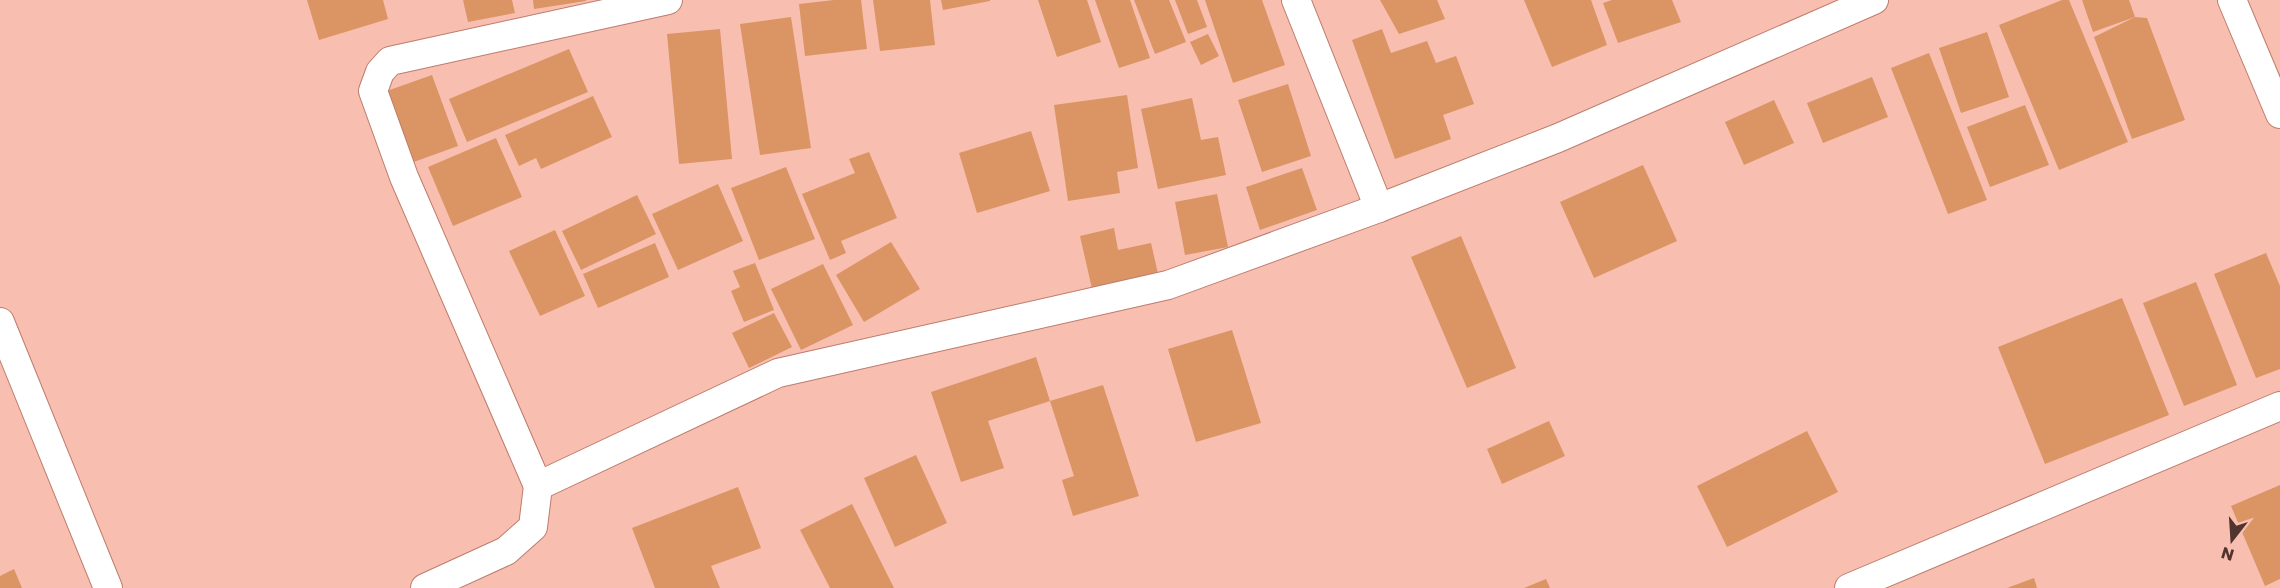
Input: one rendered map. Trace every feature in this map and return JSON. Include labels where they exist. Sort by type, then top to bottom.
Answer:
[{"type":"street","points":[[425,588],[506,551],[533,527],[538,486],[404,177],[373,91],[380,72],[390,61],[668,0]]},
{"type":"street","points":[[1296,0],[1379,208]]},
{"type":"street","points":[[538,486],[778,373],[1168,285],[1379,208],[1558,138],[1875,0]]},
{"type":"street","points":[[2232,0],[2280,114]]},
{"type":"street","points":[[0,321],[108,588]]},
{"type":"street","points":[[1849,588],[2280,406]]},
{"type":"building","points":[[307,0],[383,0],[388,19],[319,40]]},
{"type":"building","points":[[463,0],[512,0],[515,13],[468,22]]},
{"type":"building","points":[[533,0],[586,0],[586,1],[534,9]]},
{"type":"building","points":[[861,0],[867,49],[805,56],[799,4]]},
{"type":"building","points":[[873,0],[930,0],[935,45],[880,51]]},
{"type":"building","points":[[941,0],[990,0],[990,1],[943,10]]},
{"type":"building","points":[[1038,0],[1087,0],[1101,42],[1057,57]]},
{"type":"building","points":[[1095,0],[1130,0],[1150,58],[1119,68]]},
{"type":"building","points":[[1134,0],[1169,0],[1186,42],[1155,54]]},
{"type":"building","points":[[1175,0],[1197,0],[1207,27],[1188,34]]},
{"type":"building","points":[[1205,0],[1262,0],[1285,65],[1233,83]]},
{"type":"building","points":[[1380,0],[1437,0],[1445,19],[1399,34]]},
{"type":"building","points":[[1524,0],[1591,0],[1607,45],[1552,67]]},
{"type":"building","points":[[1612,0],[1672,0],[1681,22],[1618,43],[1603,3]]},
{"type":"building","points":[[2062,0],[2069,0],[2128,142],[2059,170],[1999,25]]},
{"type":"building","points":[[2082,0],[2129,0],[2135,17],[2093,32]]},
{"type":"building","points":[[791,17],[811,148],[760,155],[740,24]]},
{"type":"building","points":[[2135,17],[2147,18],[2185,120],[2132,139],[2094,37]]},
{"type":"building","points":[[720,29],[732,159],[679,164],[667,34]]},
{"type":"building","points":[[1382,29],[1391,53],[1427,41],[1436,63],[1456,56],[1474,104],[1443,115],[1451,139],[1395,159],[1352,40]]},
{"type":"building","points":[[1987,32],[2009,97],[1961,113],[1939,48]]},
{"type":"building","points":[[1208,34],[1219,56],[1201,65],[1190,42]]},
{"type":"building","points":[[569,49],[588,92],[467,142],[449,99]]},
{"type":"building","points":[[1929,53],[1987,200],[1948,214],[1891,68]]},
{"type":"building","points":[[432,75],[458,146],[411,163],[384,92]]},
{"type":"building","points":[[1872,77],[1888,117],[1823,143],[1807,103]]},
{"type":"building","points":[[1288,84],[1311,156],[1262,172],[1238,100]]},
{"type":"building","points":[[1127,95],[1138,168],[1117,172],[1120,193],[1068,201],[1054,105]]},
{"type":"building","points":[[593,96],[612,137],[541,169],[536,158],[519,166],[505,135]]},
{"type":"building","points":[[1192,98],[1201,140],[1218,137],[1226,175],[1158,189],[1141,109]]},
{"type":"building","points":[[1774,100],[1794,143],[1744,165],[1725,122]]},
{"type":"building","points":[[2025,105],[2049,165],[1990,187],[1967,127]]},
{"type":"building","points":[[1031,131],[1050,191],[977,213],[959,153]]},
{"type":"building","points":[[496,138],[522,197],[453,226],[428,167]]},
{"type":"building","points":[[869,152],[897,218],[841,241],[846,253],[830,260],[802,194],[855,173],[849,159]]},
{"type":"building","points":[[1643,165],[1677,241],[1594,278],[1560,202]]},
{"type":"building","points":[[786,167],[815,239],[759,260],[731,188]]},
{"type":"building","points":[[1302,168],[1317,210],[1260,230],[1246,187]]},
{"type":"building","points":[[718,184],[743,241],[678,270],[652,214]]},
{"type":"building","points":[[1217,194],[1228,247],[1185,255],[1175,202]]},
{"type":"building","points":[[637,195],[656,234],[581,270],[562,231]]},
{"type":"building","points":[[1114,228],[1118,250],[1151,243],[1159,278],[1093,293],[1080,236]]},
{"type":"building","points":[[555,230],[585,296],[540,316],[509,251]]},
{"type":"building","points":[[1461,236],[1516,368],[1467,388],[1411,257]]},
{"type":"building","points":[[891,242],[920,289],[864,322],[836,275]]},
{"type":"building","points":[[655,243],[669,277],[598,308],[583,274]]},
{"type":"building","points":[[2266,253],[2280,286],[2280,369],[2256,378],[2214,274]]},
{"type":"building","points":[[755,263],[774,310],[744,322],[731,291],[740,287],[733,271]]},
{"type":"building","points":[[823,264],[853,325],[801,350],[771,289]]},
{"type":"building","points":[[2196,282],[2237,385],[2184,406],[2143,303]]},
{"type":"building","points":[[2122,298],[2169,415],[2045,464],[1998,347]]},
{"type":"building","points":[[774,313],[792,347],[749,368],[732,333]]},
{"type":"building","points":[[1232,330],[1261,423],[1196,442],[1168,349]]},
{"type":"building","points":[[1036,357],[1050,401],[988,421],[1004,468],[961,482],[931,392]]},
{"type":"building","points":[[1103,385],[1139,496],[1073,516],[1062,480],[1074,476],[1050,401]]},
{"type":"building","points":[[1549,421],[1565,456],[1502,484],[1487,449]]},
{"type":"building","points":[[1807,431],[1838,492],[1727,547],[1697,486]]},
{"type":"building","points":[[916,455],[947,523],[895,547],[864,478]]},
{"type":"building","points":[[2280,485],[2280,579],[2265,586],[2231,506]]},
{"type":"building","points":[[738,487],[761,548],[711,566],[720,588],[655,588],[632,528]]},
{"type":"building","points":[[852,504],[894,588],[830,588],[800,530]]},
{"type":"building","points":[[14,569],[22,588],[0,588],[0,576]]},
{"type":"building","points":[[2034,578],[2037,588],[2007,588]]},
{"type":"building","points":[[1546,579],[1550,588],[1524,588]]}]
